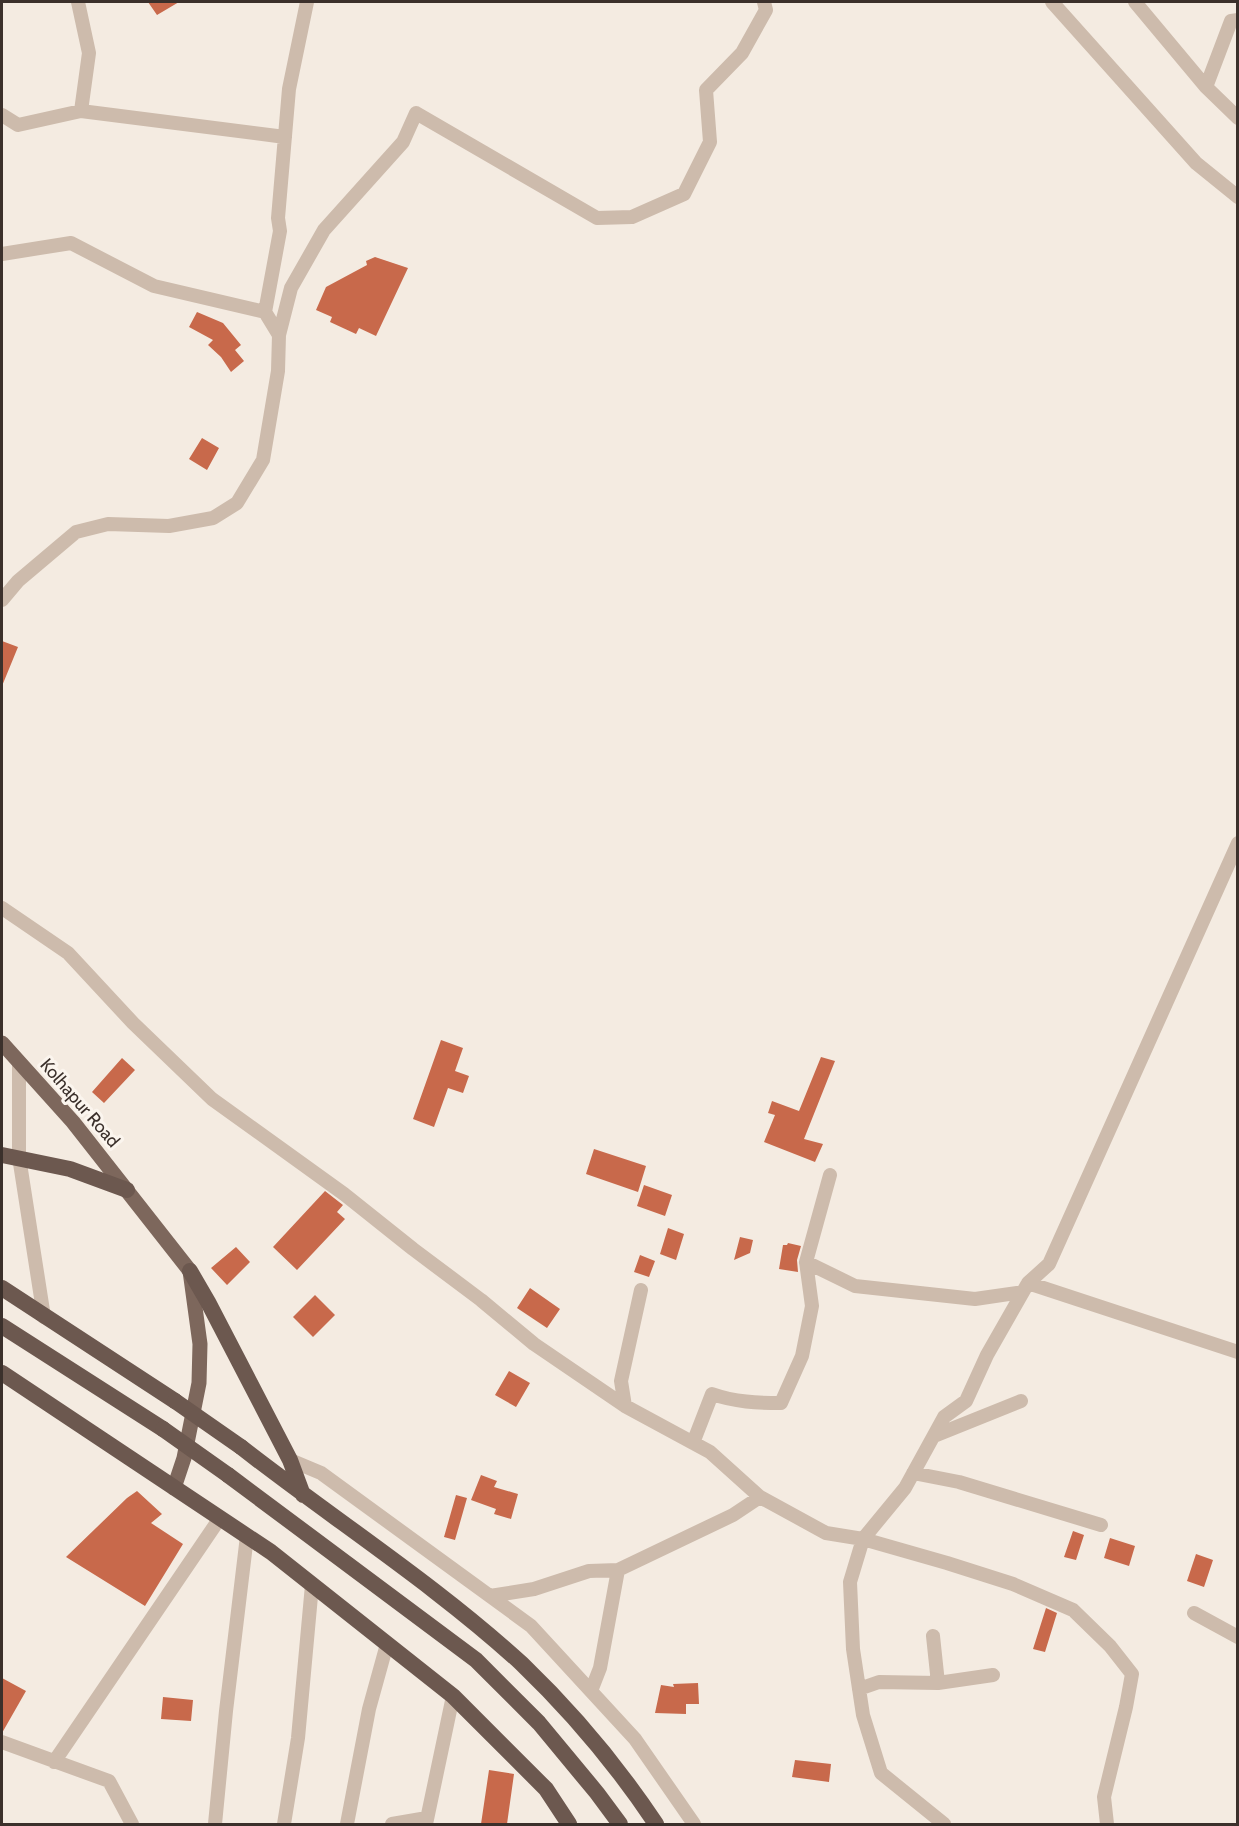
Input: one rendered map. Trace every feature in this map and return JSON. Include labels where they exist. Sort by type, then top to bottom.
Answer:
[{"type":"highway","points":[[2,1155],[70,1168],[127,1190]]},
{"type":"highway","points":[[190,1271],[290,1460],[304,1497]]},
{"type":"highway","points":[[2,1288],[241,1447],[304,1497],[450,1603],[522,1665],[574,1719],[628,1782],[656,1824]]},
{"type":"highway","points":[[2,1326],[228,1475],[476,1660],[539,1723],[620,1824]]},
{"type":"highway","points":[[2,1373],[271,1552],[453,1696],[546,1789],[569,1824]]},
{"type":"main road","name":"Kolhapur Road","points":[[2,1043],[73,1122],[190,1271]]},
{"type":"main road","points":[[174,1488],[184,1458],[199,1383],[200,1344],[190,1271]]},
{"type":"street","points":[[78,2],[89,53],[81,111]]},
{"type":"street","points":[[279,335],[265,312],[280,231],[278,218],[289,89],[307,2]]},
{"type":"street","points":[[2,600],[18,581],[76,532],[108,524],[169,526],[213,518],[237,503],[263,460],[278,371],[279,335],[291,288],[324,230],[403,142],[416,113],[597,218],[632,217],[684,194],[710,142],[706,90],[742,53],[766,10],[764,2]]},
{"type":"street","points":[[1052,2],[1196,163],[1238,197]]},
{"type":"street","points":[[1135,2],[1206,87],[1238,118]]},
{"type":"street","points":[[1206,87],[1231,21],[1238,20]]},
{"type":"street","points":[[2,115],[18,125],[81,111],[285,137]]},
{"type":"street","points":[[2,254],[71,243],[154,286],[265,312]]},
{"type":"street","points":[[944,1824],[881,1773],[863,1715],[853,1649],[850,1582],[863,1539],[905,1488],[944,1417],[966,1401],[987,1355],[1025,1288],[1049,1264],[1238,843]]},
{"type":"street","points":[[2,908],[68,953],[133,1023],[212,1099],[344,1194],[534,1344],[625,1406],[710,1452],[760,1497],[826,1533],[863,1539],[947,1563],[1013,1584],[1073,1610],[1110,1646],[1132,1674],[1104,1797],[1107,1824]]},
{"type":"street","points":[[19,1062],[19,1157],[44,1317]]},
{"type":"street","points":[[693,1443],[712,1394],[753,1403],[781,1403],[802,1356],[812,1306],[806,1262],[830,1175]]},
{"type":"street","points":[[806,1262],[855,1286],[975,1299],[1025,1288],[1238,1352]]},
{"type":"street","points":[[625,1406],[621,1381],[641,1290]]},
{"type":"street","points":[[934,1436],[1021,1401]]},
{"type":"street","points":[[290,1460],[321,1473],[531,1626],[635,1739],[694,1824]]},
{"type":"street","points":[[913,1473],[959,1482],[1101,1525]]},
{"type":"street","points":[[490,1596],[534,1589],[589,1571],[618,1570],[733,1515],[760,1497]]},
{"type":"street","points":[[54,1762],[220,1518]]},
{"type":"street","points":[[215,1824],[247,1536]]},
{"type":"street","points":[[591,1691],[600,1668],[618,1570]]},
{"type":"street","points":[[284,1824],[298,1738],[312,1585]]},
{"type":"street","points":[[1194,1613],[1238,1636]]},
{"type":"street","points":[[933,1636],[938,1683]]},
{"type":"street","points":[[347,1824],[369,1709],[387,1644]]},
{"type":"street","points":[[859,1689],[879,1682],[938,1683],[993,1675]]},
{"type":"street","points":[[392,1824],[426,1821],[453,1696]]},
{"type":"street","points":[[2,1742],[109,1781],[132,1824]]},
{"type":"building","points":[[148,2],[179,2],[157,15]]},
{"type":"building","points":[[375,257],[408,268],[376,336],[359,328],[356,334],[330,322],[332,317],[316,310],[326,287],[367,265],[366,261]]},
{"type":"building","points":[[197,312],[223,323],[241,345],[235,350],[244,361],[231,372],[221,357],[208,345],[213,340],[189,327]]},
{"type":"building","points":[[202,438],[219,448],[207,470],[189,459]]},
{"type":"building","points":[[2,641],[18,647],[2,686]]},
{"type":"building","points":[[441,1040],[463,1048],[455,1071],[469,1076],[463,1093],[448,1088],[434,1127],[413,1119]]},
{"type":"building","points":[[821,1057],[835,1061],[804,1139],[823,1144],[815,1162],[764,1142],[775,1115],[768,1113],[772,1101],[799,1111]]},
{"type":"building","points":[[122,1058],[135,1070],[104,1103],[92,1092]]},
{"type":"building","points":[[594,1149],[646,1166],[638,1192],[586,1174]]},
{"type":"building","points":[[644,1185],[672,1195],[665,1216],[637,1206]]},
{"type":"building","points":[[325,1191],[343,1205],[337,1212],[345,1219],[297,1270],[273,1247]]},
{"type":"building","points":[[668,1228],[684,1234],[676,1260],[660,1254]]},
{"type":"building","points":[[740,1237],[753,1240],[750,1253],[734,1260]]},
{"type":"building","points":[[788,1243],[801,1246],[797,1260],[798,1272],[779,1269],[783,1245]]},
{"type":"building","points":[[236,1247],[250,1262],[227,1285],[211,1268]]},
{"type":"building","points":[[640,1255],[655,1261],[649,1277],[634,1272]]},
{"type":"building","points":[[530,1288],[560,1309],[547,1328],[517,1308]]},
{"type":"building","points":[[315,1295],[335,1315],[313,1337],[293,1317]]},
{"type":"building","points":[[509,1371],[530,1383],[516,1407],[495,1395]]},
{"type":"building","points":[[481,1475],[497,1481],[494,1487],[518,1494],[511,1519],[494,1514],[496,1509],[471,1500]]},
{"type":"building","points":[[137,1491],[162,1514],[151,1523],[183,1544],[145,1606],[66,1557]]},
{"type":"building","points":[[456,1495],[467,1498],[455,1540],[444,1537]]},
{"type":"building","points":[[1073,1531],[1084,1535],[1076,1560],[1064,1557]]},
{"type":"building","points":[[1110,1538],[1135,1546],[1129,1566],[1104,1558]]},
{"type":"building","points":[[1196,1554],[1213,1560],[1204,1587],[1187,1581]]},
{"type":"building","points":[[1046,1608],[1057,1613],[1045,1652],[1033,1649]]},
{"type":"building","points":[[2,1678],[26,1691],[2,1733]]},
{"type":"building","points":[[698,1683],[699,1704],[686,1704],[686,1714],[655,1713],[661,1685],[674,1687],[673,1684]]},
{"type":"building","points":[[163,1697],[193,1700],[191,1721],[161,1719]]},
{"type":"building","points":[[795,1760],[831,1764],[829,1782],[792,1777]]},
{"type":"building","points":[[489,1770],[514,1774],[507,1824],[481,1824]]}]
